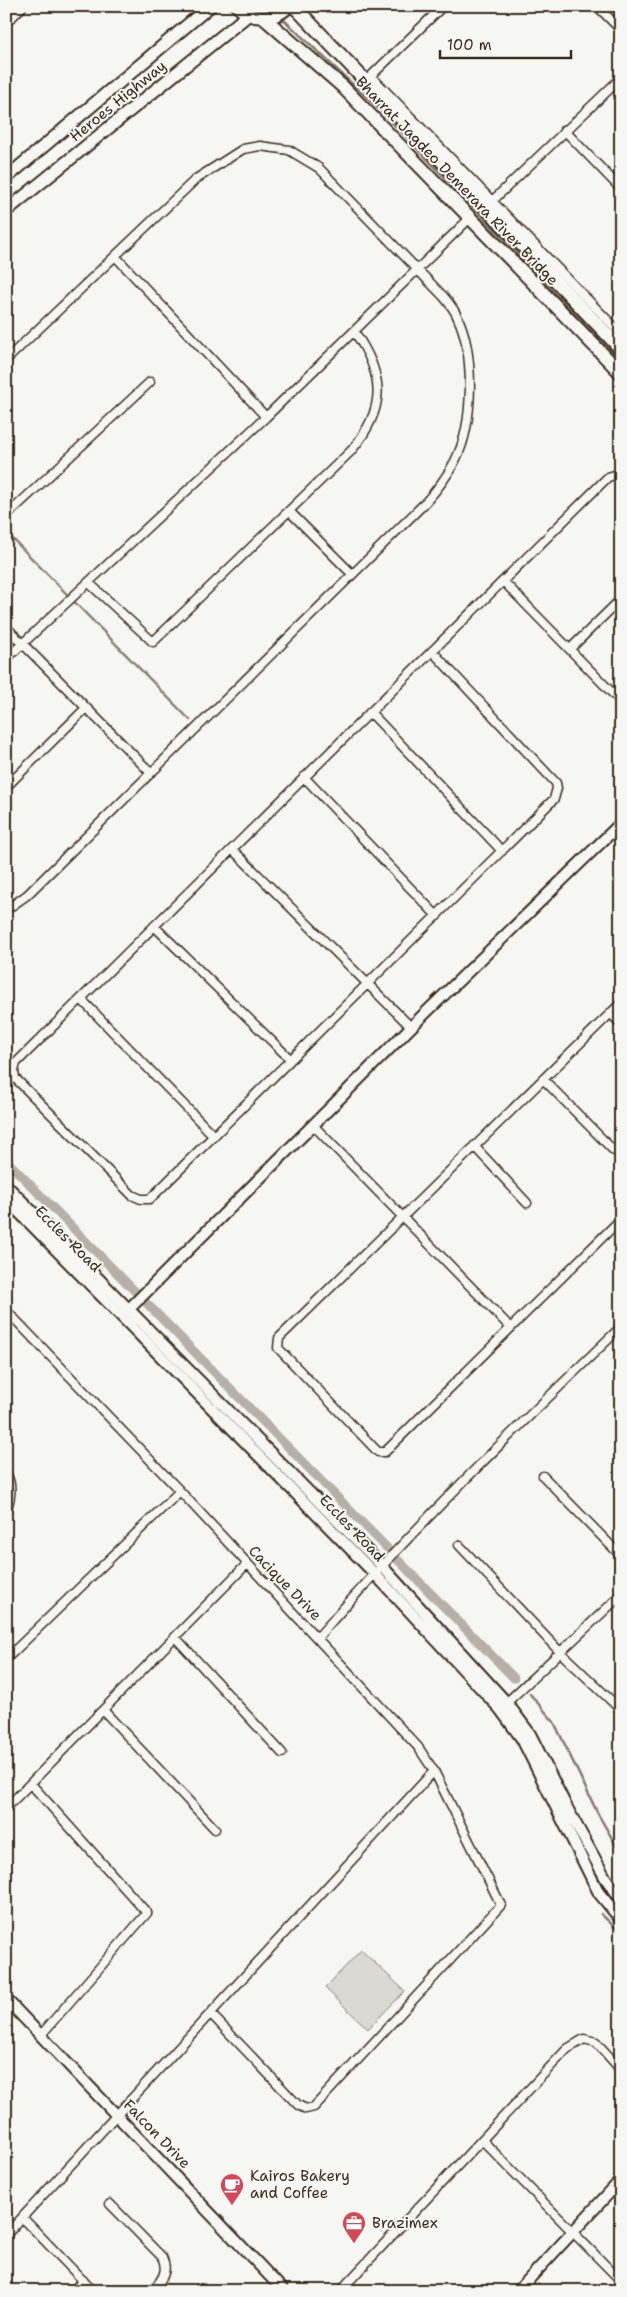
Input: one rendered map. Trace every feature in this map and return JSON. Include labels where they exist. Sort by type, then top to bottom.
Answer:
[{"type":"main road","name":"Heroes Highway","points":[[6,178],[210,6]]},
{"type":"main road","points":[[237,6],[248,15],[264,18],[280,14],[289,6]]},
{"type":"main road","name":"Bharrat Jagdeo Demerara River Bridge","points":[[294,6],[488,205],[621,349]]},
{"type":"main road","name":"Heroes Highway","points":[[6,211],[248,15]]},
{"type":"main road","name":"Bharrat Jagdeo Demerara River Bridge","points":[[264,18],[342,86],[621,373]]},
{"type":"street","points":[[6,23],[23,6]]},
{"type":"street","points":[[443,6],[371,76],[488,205],[621,334]]},
{"type":"street","points":[[597,6],[621,30]]},
{"type":"street","points":[[6,8],[14,15]]},
{"type":"street","points":[[488,205],[564,130],[621,78]]},
{"type":"street","points":[[564,130],[621,189]]},
{"type":"street","points":[[6,360],[196,179],[243,149],[275,146],[289,150],[320,168],[444,297],[457,316],[463,333],[470,389],[470,407],[464,437],[456,460],[437,489],[27,895],[6,910]]},
{"type":"street","points":[[6,659],[266,417],[470,218]]},
{"type":"street","points":[[116,257],[266,417]]},
{"type":"street","points":[[89,582],[153,642],[351,451],[371,424],[377,402],[375,373],[365,347],[354,331]]},
{"type":"street","points":[[6,516],[150,382]]},
{"type":"street","points":[[432,651],[556,783],[557,788],[554,799],[368,984],[290,1058],[150,1199],[141,1199],[132,1195],[15,1078],[16,1063],[232,848],[608,477],[618,474],[621,476]]},
{"type":"street","points":[[289,511],[352,574]]},
{"type":"street","points":[[503,581],[621,702]]},
{"type":"street","points":[[570,649],[621,599]]},
{"type":"street","points":[[6,627],[151,773]]},
{"type":"street","points":[[6,787],[86,708]]},
{"type":"street","points":[[370,712],[502,851]]},
{"type":"street","points":[[304,777],[437,916]]},
{"type":"street","points":[[126,1312],[411,1027],[621,823]]},
{"type":"street","points":[[232,848],[411,1027]]},
{"type":"street","points":[[154,926],[290,1058]]},
{"type":"street","points":[[81,999],[214,1136]]},
{"type":"street","points":[[621,1002],[402,1216],[277,1342],[278,1348],[378,1452],[389,1450],[621,1219]]},
{"type":"street","points":[[610,1013],[621,1024]]},
{"type":"street","points":[[543,1079],[614,1151]]},
{"type":"street","points":[[314,1126],[510,1328]]},
{"type":"street","points":[[474,1146],[527,1203]]},
{"type":"street","name":"Eccles Road","points":[[6,1185],[126,1312],[378,1569],[530,1734],[566,1806],[606,1879],[621,1899]]},
{"type":"street","name":"Eccles Road","points":[[6,1199],[126,1312]]},
{"type":"street","name":"Cacique Drive","points":[[6,1310],[318,1637],[418,1747],[434,1771],[501,1905],[314,2107],[306,2109],[298,2105],[211,2014]]},
{"type":"street","points":[[318,1637],[378,1569],[536,1408],[621,1327]]},
{"type":"street","points":[[6,1472],[9,1478],[11,1499],[6,1511]]},
{"type":"street","points":[[543,1476],[621,1556]]},
{"type":"street","points":[[6,1659],[180,1491]]},
{"type":"street","points":[[459,1545],[561,1653],[621,1710]]},
{"type":"street","points":[[6,1808],[247,1564]]},
{"type":"street","points":[[503,1706],[621,1595]]},
{"type":"street","points":[[175,1637],[282,1753]]},
{"type":"street","name":"Eccles Road","points":[[503,1706],[522,1739],[599,1893],[621,1920]]},
{"type":"street","points":[[103,1710],[215,1829]]},
{"type":"street","points":[[6,2236],[434,1771]]},
{"type":"street","points":[[31,1784],[147,1913],[40,2036]]},
{"type":"street","name":"Falcon Drive","points":[[6,1999],[284,2291]]},
{"type":"street","points":[[340,2291],[567,2049],[584,2040],[596,2042],[621,2070]]},
{"type":"street","points":[[482,2140],[621,2282]]},
{"type":"street","points":[[518,2291],[621,2180]]},
{"type":"street","points":[[110,2204],[158,2252],[165,2263],[163,2276],[152,2291]]},
{"type":"street","points":[[23,2218],[94,2291]]},
{"type":"street","points":[[73,2291],[83,2280]]},
{"type":"shaded area","points":[[361,1950],[405,1991],[368,2029],[325,1988]]},
{"type":"waterway","points":[[283,19],[380,110],[621,361]]},
{"type":"waterway","points":[[6,532],[190,720]]},
{"type":"waterway","points":[[6,1160],[387,1548]]},
{"type":"waterway","points":[[395,1557],[514,1678]]},
{"type":"waterway","points":[[530,1694],[554,1722],[598,1814],[621,1854]]},
{"type":"waterway","points":[[601,1914],[621,1933]]},
{"type":"place","name":"Kairos Bakery and Coffee","points":[[232,2206]]},
{"type":"place","name":"Brazimex","points":[[354,2244]]}]
